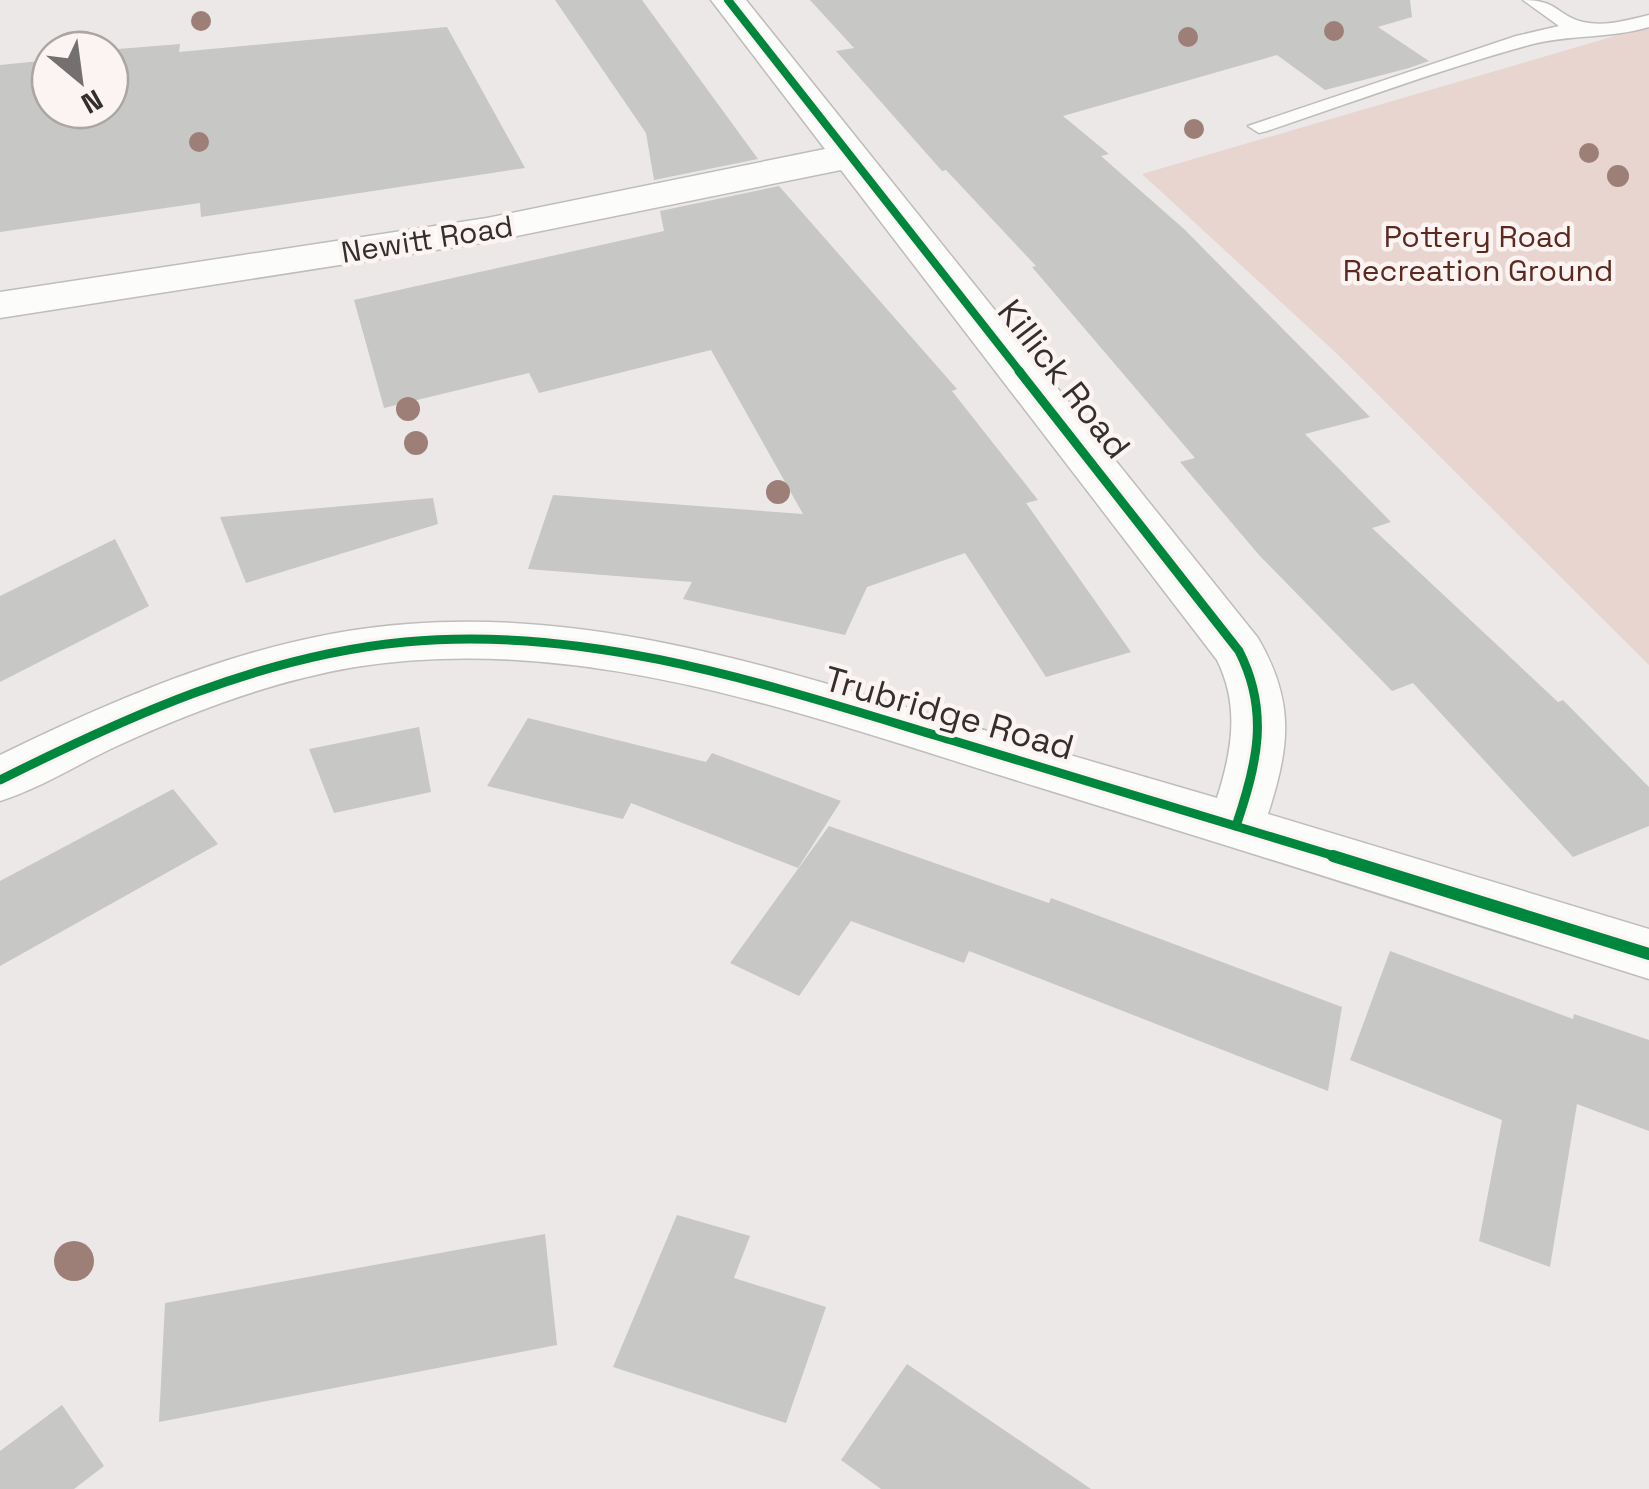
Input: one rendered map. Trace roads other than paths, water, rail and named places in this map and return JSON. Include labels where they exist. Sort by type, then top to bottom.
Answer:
[{"type":"street","name":"Killick Road","points":[[728,0],[1246,662],[1260,696],[1263,726],[1236,826]]},
{"type":"street","name":"Newitt Road","points":[[0,306],[487,230],[850,156]]},
{"type":"street","name":"Trubridge Road","points":[[0,780],[129,715],[267,667],[409,641],[482,640],[632,656],[743,683],[1236,826],[1649,954]]},
{"type":"lane","points":[[1533,0],[1577,28]]},
{"type":"lane","points":[[1259,126],[1441,65],[1577,28],[1621,29],[1649,21]]},
{"type":"park label","name":"Pottery Road Recreation Ground","points":[[1478,253]]}]
